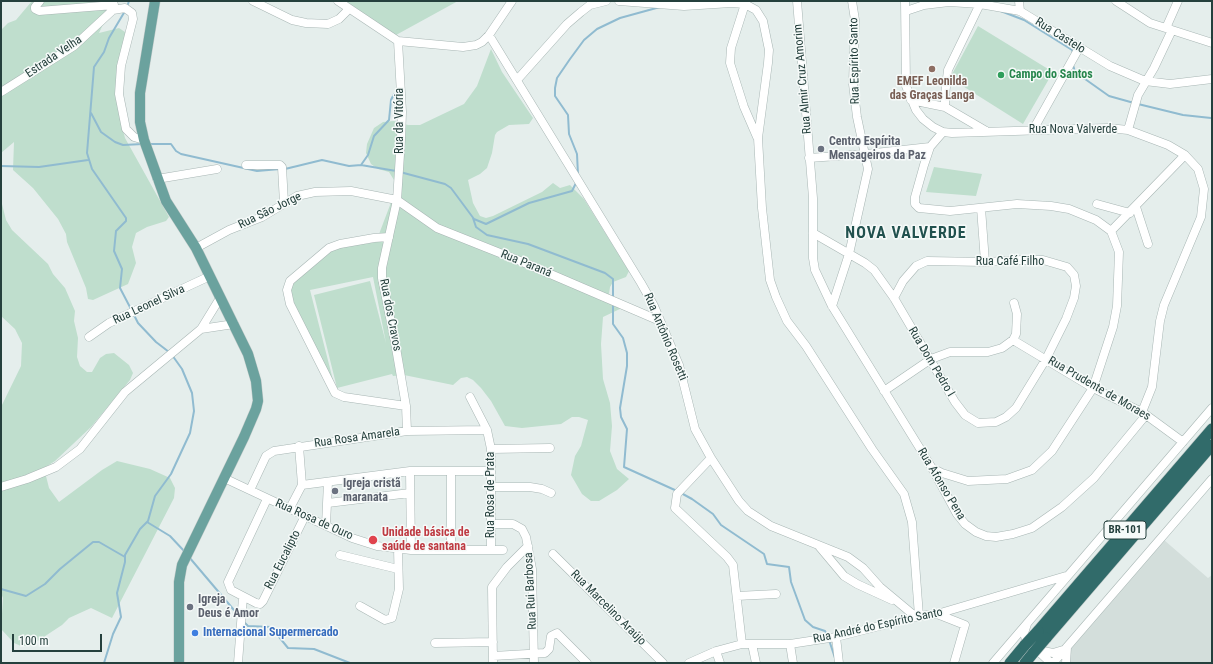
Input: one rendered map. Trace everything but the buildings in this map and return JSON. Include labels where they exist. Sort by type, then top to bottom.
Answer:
[{"type":"highway","name":"BR-101","points":[[1024,663],[1042,634],[1212,429]]},
{"type":"highway","name":"BR-101","points":[[1042,634],[1212,445]]},
{"type":"highway","name":"BR-101","points":[[1010,663],[1032,649]]},
{"type":"main road","points":[[155,1],[140,93],[140,122],[144,140],[166,201],[196,248],[248,354],[256,381],[258,401],[253,417],[194,536],[180,570],[179,663]]},
{"type":"street","points":[[40,1],[35,9],[39,11],[114,5],[125,8],[132,13],[133,19],[119,78],[119,94],[126,129],[134,136],[144,140]]},
{"type":"street","points":[[253,1],[292,20],[306,23],[328,24],[339,19],[349,9]]},
{"type":"street","points":[[338,1],[398,41],[463,47],[476,45],[489,35],[512,1]]},
{"type":"street","points":[[517,80],[581,12],[590,5],[606,1]]},
{"type":"street","points":[[619,1],[684,6],[731,3],[744,4],[756,10],[763,21],[768,50],[768,64],[758,138],[766,249],[770,280],[787,321],[806,346],[872,449],[904,494],[912,522],[918,617]]},
{"type":"street","name":"Rua Almir Cruz Amorim","points":[[797,1],[813,198],[813,233]]},
{"type":"street","name":"Rua Espírito Santo","points":[[832,306],[849,254],[853,230],[867,180],[868,169],[866,154],[856,117],[853,84],[854,20],[852,1]]},
{"type":"street","points":[[905,1],[906,86],[911,100],[923,119],[943,132],[930,147],[915,197],[916,206],[923,209],[950,211],[1017,204],[1063,208],[1096,220],[1111,231],[1119,252],[1117,306],[1110,338],[1093,388],[1052,451],[1032,470],[1007,479],[968,481],[953,477],[932,468]]},
{"type":"street","points":[[1019,1],[1020,11]]},
{"type":"street","points":[[1116,1],[1150,23],[1212,42]]},
{"type":"street","points":[[1128,130],[1136,100],[1145,81],[1154,68],[1178,1]]},
{"type":"street","name":"Rua Castelo","points":[[906,11],[933,3],[949,2],[980,4],[1020,11],[1110,66],[1145,81],[1170,84],[1212,79]]},
{"type":"street","points":[[744,4],[731,48],[730,63],[744,107],[758,138]]},
{"type":"street","points":[[945,106],[945,88],[948,70],[980,4]]},
{"type":"street","name":"Estrada Velha","points":[[1,92],[74,46],[105,17],[114,5]]},
{"type":"street","name":"Rua Antônio Rosetti","points":[[489,35],[641,283],[660,321],[679,365],[695,429],[711,458],[748,511],[771,526],[838,552],[863,568],[878,590]]},
{"type":"street","name":"Rua da Vitória","points":[[397,200],[402,112],[398,41]]},
{"type":"street","points":[[1033,130],[1079,48]]},
{"type":"street","points":[[911,100],[945,106],[986,131]]},
{"type":"street","name":"Rua Nova Valverde","points":[[943,132],[1108,128],[1128,130],[1168,145],[1185,155],[1198,169],[1204,189],[1203,209],[1199,224],[1164,305],[1160,321],[1152,387],[1144,414]]},
{"type":"street","points":[[809,158],[930,147]]},
{"type":"street","points":[[1111,231],[1185,155]]},
{"type":"street","points":[[246,165],[280,165],[282,167],[284,203]]},
{"type":"street","points":[[157,179],[217,169]]},
{"type":"street","name":"Rua São Jorge","points":[[196,248],[230,230],[262,217],[297,196],[334,190],[397,200]]},
{"type":"street","name":"Rua dos Cravos","points":[[397,200],[388,237],[382,278],[406,406],[407,431]]},
{"type":"street","name":"Rua Paraná","points":[[397,200],[437,228],[520,260],[660,321]]},
{"type":"street","points":[[1097,204],[1130,213]]},
{"type":"street","points":[[1136,206],[1148,244]]},
{"type":"street","points":[[980,208],[985,262]]},
{"type":"street","name":"Rua Dom Pedro I","points":[[813,233],[865,262],[874,270],[894,298],[955,402],[965,414],[978,424],[996,422],[1006,417],[1016,408],[1046,359]]},
{"type":"street","name":"Rua Afonso Pena","points":[[813,233],[816,270],[832,306],[932,468],[944,494],[965,524],[976,532],[986,536],[996,537],[1018,533],[1044,520],[1094,478],[1144,414]]},
{"type":"street","points":[[388,237],[340,244],[329,248],[290,281],[287,290],[290,304],[335,393],[344,397],[406,406]]},
{"type":"street","name":"Rua Café Filho","points":[[894,298],[909,273],[921,262],[1043,260],[1067,267],[1074,275],[1076,286],[1074,298],[1046,359]]},
{"type":"street","name":"Rua Leonel Silva","points":[[89,337],[109,323],[210,276]]},
{"type":"street","points":[[1,487],[42,473],[68,459],[80,449],[125,392],[201,328],[220,298]]},
{"type":"street","points":[[884,391],[931,359],[955,352],[980,353],[996,350],[1013,340],[1017,325],[1014,303]]},
{"type":"street","points":[[201,328],[234,324]]},
{"type":"street","name":"Rua Prudente de Moraes","points":[[1013,340],[1093,388],[1144,414],[1183,442]]},
{"type":"street","name":"Rua Rosa de Prata","points":[[470,397],[487,430],[491,449],[491,549]]},
{"type":"street","points":[[993,663],[1066,576],[1212,408]]},
{"type":"street","name":"Rua Rosa Amarela","points":[[250,490],[266,456],[274,450],[407,431],[487,430]]},
{"type":"street","points":[[290,508],[302,485],[299,446]]},
{"type":"street","points":[[491,449],[550,448]]},
{"type":"street","points":[[711,458],[677,494],[675,508],[727,557],[733,565],[742,644]]},
{"type":"street","points":[[302,485],[410,471],[490,471]]},
{"type":"street","points":[[410,471],[410,550]]},
{"type":"street","points":[[451,471],[451,550]]},
{"type":"street","name":"Rua Rosa de Ouro","points":[[224,478],[364,542],[410,550],[503,550]]},
{"type":"street","points":[[1030,618],[1025,628],[1024,636],[1032,649],[1052,663],[1212,478]]},
{"type":"street","points":[[326,525],[328,482]]},
{"type":"street","points":[[490,487],[530,487],[542,489],[551,493]]},
{"type":"street","points":[[328,503],[410,493]]},
{"type":"street","points":[[238,663],[243,597],[231,590],[228,585],[268,499]]},
{"type":"street","name":"Rua Eucalipto","points":[[243,597],[260,604],[263,601],[305,516]]},
{"type":"street","name":"Rua Rui Barbosa","points":[[491,524],[507,523],[517,525],[524,532],[532,569],[534,663]]},
{"type":"street","points":[[816,543],[844,576],[878,590],[918,617]]},
{"type":"street","points":[[528,546],[506,567],[492,587],[493,659],[548,651],[551,637],[557,633],[587,663]]},
{"type":"street","points":[[360,606],[385,620],[390,619],[394,613],[399,589],[398,549]]},
{"type":"street","points":[[831,559],[838,552]]},
{"type":"street","name":"Rua Marcelino Araújo","points":[[553,554],[663,663]]},
{"type":"street","points":[[340,555],[398,569]]},
{"type":"street","name":"Rua André do Espírito Santo","points":[[689,663],[716,651],[742,644],[790,644],[836,637],[918,617],[937,614],[1066,576]]},
{"type":"street","points":[[737,596],[776,594]]},
{"type":"street","points":[[937,614],[965,625],[954,663]]},
{"type":"street","points":[[836,637],[839,663]]},
{"type":"street","points":[[434,643],[493,642]]},
{"type":"street","points":[[752,644],[756,663]]},
{"type":"street","points":[[790,644],[793,663]]},
{"type":"street","points":[[1032,649],[1056,652],[1067,647]]},
{"type":"street","points":[[1066,663],[1067,647]]},
{"type":"street","points":[[716,651],[720,663]]},
{"type":"shaded area","points":[[1164,540],[1208,578],[1212,575],[1212,663],[1069,663],[1070,648]]},
{"type":"green space","points":[[32,1],[110,1],[108,14],[99,33],[119,28],[125,32],[127,36],[117,96],[119,115],[125,138],[169,217],[166,221],[147,227],[136,233],[132,247],[136,263],[128,284],[93,300],[88,299],[86,288],[67,242],[66,234],[58,219],[33,188],[13,170],[14,142],[1,153],[1,30],[8,23],[16,20]]},
{"type":"green space","points":[[342,1],[458,1],[396,35]]},
{"type":"green space","name":"Campo do Santos","points":[[978,26],[1053,72],[1023,124],[950,78]]},
{"type":"green space","points":[[491,49],[502,72],[533,118],[529,124],[509,125],[497,132],[487,168],[480,174],[468,180],[473,203],[480,216],[486,218],[493,216],[542,192],[553,183],[560,188],[570,185],[584,199],[629,271],[626,277],[613,282],[610,287],[609,294],[624,307],[603,317],[601,344],[603,379],[610,403],[612,426],[610,451],[617,469],[629,479],[617,490],[599,501],[591,501],[582,494],[571,475],[575,456],[581,446],[588,420],[579,417],[572,417],[561,424],[522,428],[505,426],[491,401],[481,388],[473,380],[467,377],[461,378],[453,385],[404,375],[393,376],[392,374],[337,388],[314,295],[370,281],[386,343],[373,277],[310,290],[334,384],[290,296],[290,289],[297,278],[335,248],[376,242],[395,192],[394,180],[389,172],[378,169],[371,164],[366,153],[367,144],[374,128],[383,122],[394,121],[408,125],[420,125],[464,104],[477,86]]},
{"type":"green space","points":[[934,167],[982,174],[976,196],[926,192]]},
{"type":"green space","points":[[1,200],[6,220],[12,230],[48,264],[53,274],[65,288],[75,311],[74,321],[78,338],[77,357],[80,366],[87,372],[92,372],[100,358],[106,354],[114,353],[129,365],[133,373],[130,380],[91,427],[55,461],[44,468],[49,488],[59,502],[102,470],[117,461],[150,469],[170,478],[175,488],[174,498],[112,618],[91,608],[69,618],[62,625],[30,646],[21,646],[14,643],[1,629],[3,598],[1,593],[1,407],[21,366],[22,343],[15,329],[1,316]]},
{"type":"waterway","points":[[127,7],[129,1]]},
{"type":"waterway","points":[[578,175],[577,154],[569,134],[568,115],[555,96],[557,78],[584,40],[597,29],[620,18],[660,7]]},
{"type":"waterway","points":[[998,10],[1024,20],[1072,50],[1073,53]]},
{"type":"waterway","points":[[125,11],[109,38],[104,52],[94,67],[87,153],[92,169],[126,218],[126,221],[116,231],[114,251],[122,269],[120,288],[132,311]]},
{"type":"waterway","points":[[1073,65],[1076,75],[1085,79],[1109,96],[1134,103]]},
{"type":"waterway","points":[[361,165],[368,155],[374,136],[389,120],[391,100],[394,94]]},
{"type":"waterway","points":[[1138,104],[1183,115],[1211,118]]},
{"type":"waterway","points":[[91,113],[101,132],[115,142],[123,145],[143,144]]},
{"type":"waterway","points":[[149,144],[171,144],[176,151],[181,154],[257,171],[280,169]]},
{"type":"waterway","points":[[1,166],[39,167],[88,160]]},
{"type":"waterway","points":[[285,169],[322,160],[349,166],[361,165],[396,171]]},
{"type":"waterway","points":[[400,172],[445,184],[451,188],[474,219],[486,224],[529,203],[572,191],[576,183]]},
{"type":"waterway","points":[[473,218],[476,227],[487,235],[528,244],[605,273],[613,279],[613,297]]},
{"type":"waterway","points":[[613,304],[613,324],[623,338],[627,353],[627,366],[620,408],[621,417],[627,429],[624,467],[677,491]]},
{"type":"waterway","points":[[134,315],[138,323],[156,342],[169,352]]},
{"type":"waterway","points":[[104,663],[113,634],[121,617],[117,593],[125,562],[125,555],[140,529],[148,521],[155,496],[171,474],[190,433],[194,411],[192,393],[182,369],[172,355]]},
{"type":"waterway","points":[[681,493],[713,514],[721,525],[764,554],[767,564],[789,567],[791,582],[805,620],[813,627],[825,631],[827,635]]},
{"type":"waterway","points":[[147,522],[170,536],[185,552]]},
{"type":"waterway","points":[[1,589],[26,596],[45,584],[60,569],[93,542],[99,542],[125,557]]},
{"type":"waterway","points":[[189,557],[239,616]]},
{"type":"waterway","points":[[243,621],[248,626],[271,627],[288,648],[314,649],[350,663]]},
{"type":"waterway","points":[[829,640],[835,658]]},
{"type":"place","name":"EMEF Leonilda das Graças Langa","points":[[932,69]]},
{"type":"place","name":"Campo do Santos","points":[[1001,75]]},
{"type":"place","name":"Centro Espírita Mensageiros da Paz","points":[[821,149]]},
{"type":"place","name":"Igreja cristã maranata","points":[[335,491]]},
{"type":"place","name":"Unidade básica de saúde de santana","points":[[373,540]]},
{"type":"place","name":"Igreja Deus é Amor","points":[[190,607]]},
{"type":"place","name":"Internacional Supermercado","points":[[195,633]]},
{"type":"district","name":"NOVA VALVERDE","points":[[906,234]]}]
